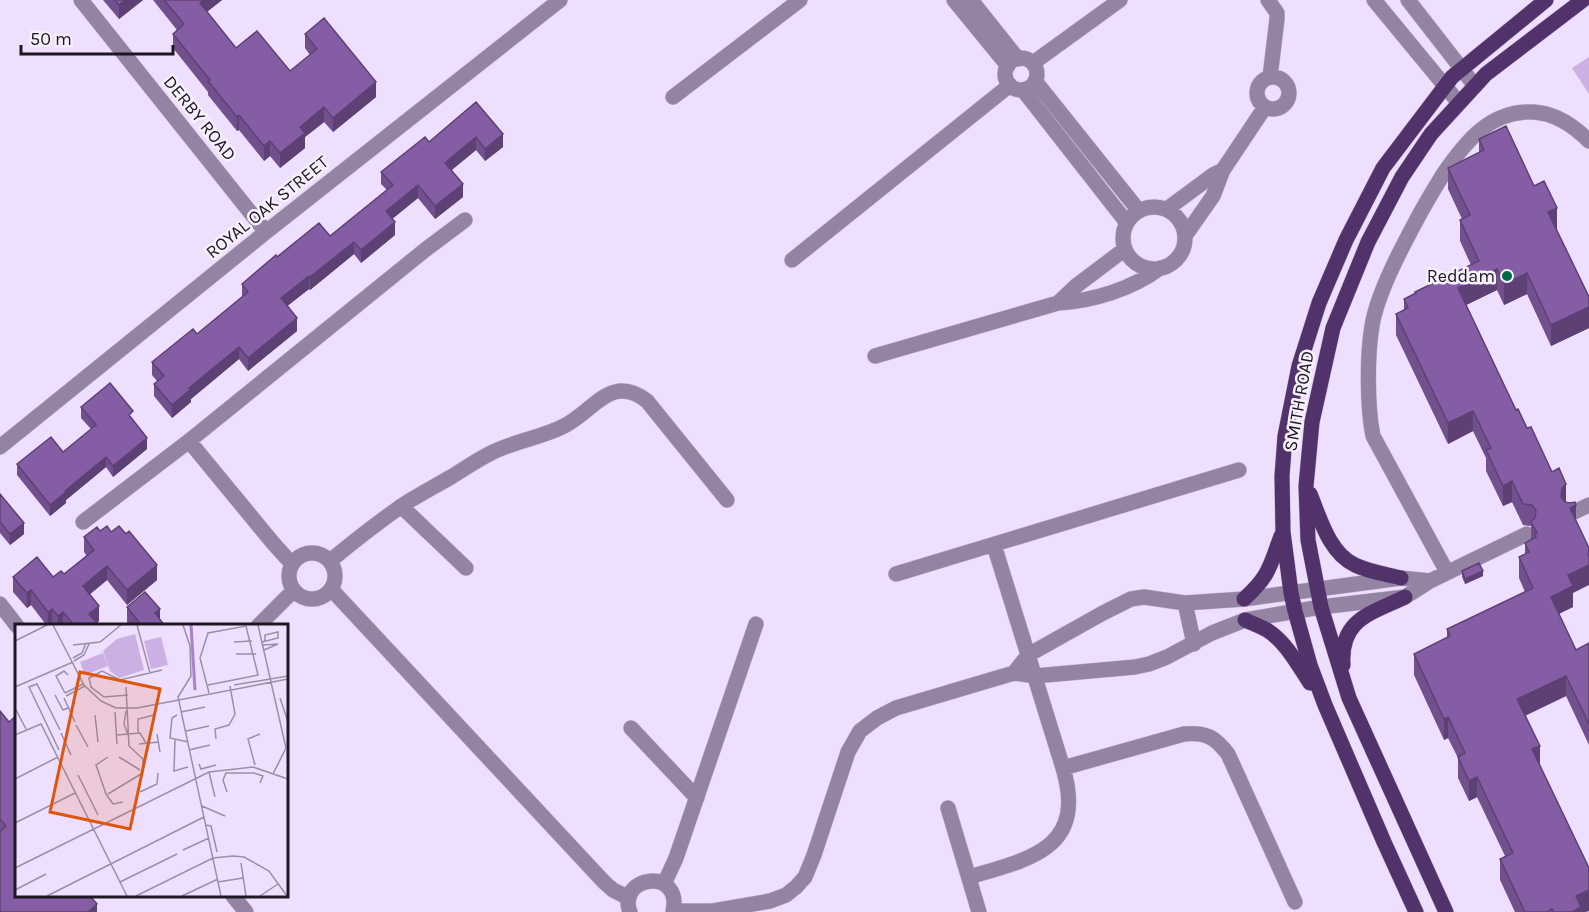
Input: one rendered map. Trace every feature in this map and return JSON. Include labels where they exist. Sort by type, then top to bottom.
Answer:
[{"type":"main road","name":"SMITH ROAD","points":[[1416,912],[1325,705],[1310,665],[1295,611],[1283,532],[1282,476],[1285,436],[1299,366],[1319,303],[1346,240],[1383,168],[1452,77],[1546,0]]},
{"type":"main road","name":"SMITH ROAD","points":[[1446,912],[1349,698],[1321,608],[1308,540],[1306,486],[1312,422],[1333,328],[1368,243],[1402,177],[1431,134],[1486,74],[1583,0]]},
{"type":"main road","points":[[1313,321],[1333,328]]},
{"type":"main road","points":[[1306,486],[1335,548],[1343,557],[1354,565],[1401,578]]},
{"type":"main road","points":[[1244,599],[1269,571],[1283,532]]},
{"type":"main road","points":[[1344,682],[1343,644],[1352,625],[1367,615],[1405,597]]},
{"type":"main road","points":[[1245,620],[1267,630],[1291,654],[1325,705]]},
{"type":"street","name":"DERBY ROAD","points":[[81,0],[266,232]]},
{"type":"street","name":"ROYAL OAK STREET","points":[[0,447],[266,232],[560,0]]},
{"type":"street","points":[[673,97],[800,0]]},
{"type":"street","points":[[792,260],[1037,72],[1019,63],[970,6],[954,0]]},
{"type":"street","points":[[1120,0],[1019,63],[1006,76],[1022,85],[1096,157],[1139,211]]},
{"type":"street","points":[[1268,0],[1277,13],[1270,77]]},
{"type":"street","points":[[1374,0],[1459,103]]},
{"type":"street","points":[[1408,0],[1475,86]]},
{"type":"street","points":[[1270,77],[1285,82],[1289,90],[1287,100],[1274,109],[1265,106],[1259,99],[1258,89],[1262,81],[1270,77]]},
{"type":"street","points":[[1022,85],[1127,224]]},
{"type":"street","points":[[1185,236],[1213,196],[1223,170],[1265,106]]},
{"type":"street","points":[[1447,572],[1373,436],[1369,371],[1375,312],[1399,254],[1428,199],[1456,156],[1480,129],[1504,115],[1524,111],[1538,112],[1558,118],[1589,141]]},
{"type":"street","points":[[1083,168],[1096,157]]},
{"type":"street","points":[[1167,209],[1223,170]]},
{"type":"street","points":[[875,356],[1058,303],[1093,298],[1139,282],[1177,259],[1183,248],[1185,236],[1179,220],[1167,209],[1152,207],[1132,216],[1123,236],[1125,249],[1131,258],[1140,265],[1160,268]]},
{"type":"street","points":[[83,522],[189,441],[465,220]]},
{"type":"street","points":[[1058,303],[1076,286],[1125,249]]},
{"type":"street","points":[[330,561],[401,506],[492,452],[556,430],[608,394],[627,390],[640,395],[647,401],[727,500]]},
{"type":"street","points":[[189,441],[292,564]]},
{"type":"street","points":[[896,574],[1239,470]]},
{"type":"street","points":[[1570,514],[1589,505]]},
{"type":"street","points":[[401,506],[466,568]]},
{"type":"street","points":[[331,589],[604,882],[629,905],[634,888],[643,882],[653,880],[664,884],[671,891],[675,900],[673,911],[713,911],[770,901],[786,895],[805,877],[848,752],[860,731],[877,718],[896,708],[1014,673],[1035,676],[1149,664],[1194,644],[1212,633],[1245,620],[1405,597],[1447,572],[1527,534]]},
{"type":"street","points":[[969,878],[1024,861],[1051,844],[1060,834],[1068,819],[1070,798],[1063,768],[994,544]]},
{"type":"street","points":[[306,553],[323,555],[334,568],[335,582],[323,596],[313,599],[302,597],[294,590],[290,582],[292,564],[306,553]]},
{"type":"street","points":[[1014,673],[1028,655],[1131,599],[1144,597],[1185,603],[1244,599],[1401,578],[1430,581]]},
{"type":"street","points":[[260,624],[294,590]]},
{"type":"street","points":[[1185,603],[1194,644]]},
{"type":"street","points":[[0,604],[15,624]]},
{"type":"street","points":[[664,884],[698,798],[756,624]]},
{"type":"street","points":[[631,728],[698,798]]},
{"type":"street","points":[[1063,768],[1184,734],[1197,733],[1210,736],[1228,754],[1295,902]]},
{"type":"street","points":[[948,808],[979,912]]},
{"type":"street","points":[[233,897],[246,912]]},
{"type":"shaded area","points":[[1589,57],[1589,94],[1572,68]]},
{"type":"building","points":[[115,0],[125,0],[119,5]]},
{"type":"building","points":[[164,0],[204,0],[200,3],[236,48],[257,31],[290,71],[317,49],[305,34],[324,18],[376,82],[333,118],[324,107],[300,127],[305,133],[280,153],[270,141],[264,146],[208,81],[210,80],[173,34],[184,24]]},
{"type":"building","points":[[476,102],[503,134],[485,149],[476,137],[445,163],[463,184],[435,206],[418,185],[386,211],[395,222],[361,250],[354,242],[281,298],[297,318],[248,358],[239,347],[172,405],[154,384],[164,376],[152,362],[193,329],[197,334],[248,292],[242,284],[319,223],[330,236],[393,185],[381,172],[425,137],[429,142]]},
{"type":"building","points":[[1506,126],[1534,186],[1544,181],[1557,208],[1548,212],[1589,297],[1589,307],[1551,325],[1527,273],[1504,284],[1497,269],[1458,288],[1516,410],[1518,409],[1527,428],[1531,427],[1552,472],[1559,468],[1566,484],[1562,488],[1561,497],[1565,502],[1575,502],[1576,505],[1570,508],[1589,548],[1589,565],[1568,575],[1573,586],[1551,597],[1576,650],[1589,643],[1589,724],[1566,676],[1517,699],[1540,746],[1532,749],[1589,868],[1589,890],[1576,896],[1581,907],[1572,912],[1554,912],[1552,909],[1547,912],[1525,912],[1500,859],[1513,853],[1477,777],[1469,781],[1458,757],[1465,753],[1448,717],[1444,719],[1414,654],[1450,636],[1447,629],[1533,588],[1519,557],[1529,552],[1525,543],[1536,537],[1537,533],[1531,522],[1535,518],[1536,510],[1532,505],[1523,504],[1512,481],[1503,486],[1486,450],[1491,448],[1473,411],[1448,423],[1396,314],[1408,308],[1404,299],[1479,261],[1460,220],[1470,215],[1448,168],[1484,150],[1479,139]]},
{"type":"building","points":[[110,383],[133,411],[129,415],[147,438],[113,466],[106,457],[50,505],[17,464],[51,437],[63,452],[96,425],[81,407]]},
{"type":"building","points":[[0,494],[24,523],[10,534],[0,522]]},
{"type":"building","points":[[107,526],[111,532],[119,526],[126,534],[129,531],[157,565],[127,590],[107,566],[83,586],[99,606],[89,614],[97,624],[73,624],[63,612],[58,616],[52,609],[48,612],[31,590],[27,593],[13,577],[37,557],[53,577],[61,571],[64,574],[94,550],[84,537],[97,527],[100,531]]},
{"type":"building","points":[[1479,563],[1483,571],[1465,579],[1462,571]]},
{"type":"building","points":[[145,592],[160,609],[155,613],[163,624],[140,624],[127,607]]},
{"type":"building","points":[[0,711],[9,722],[15,717],[15,897],[91,897],[97,904],[88,912],[0,912],[0,832],[6,826],[0,819]]},
{"type":"place","name":"Reddam","points":[[1507,276]]}]
